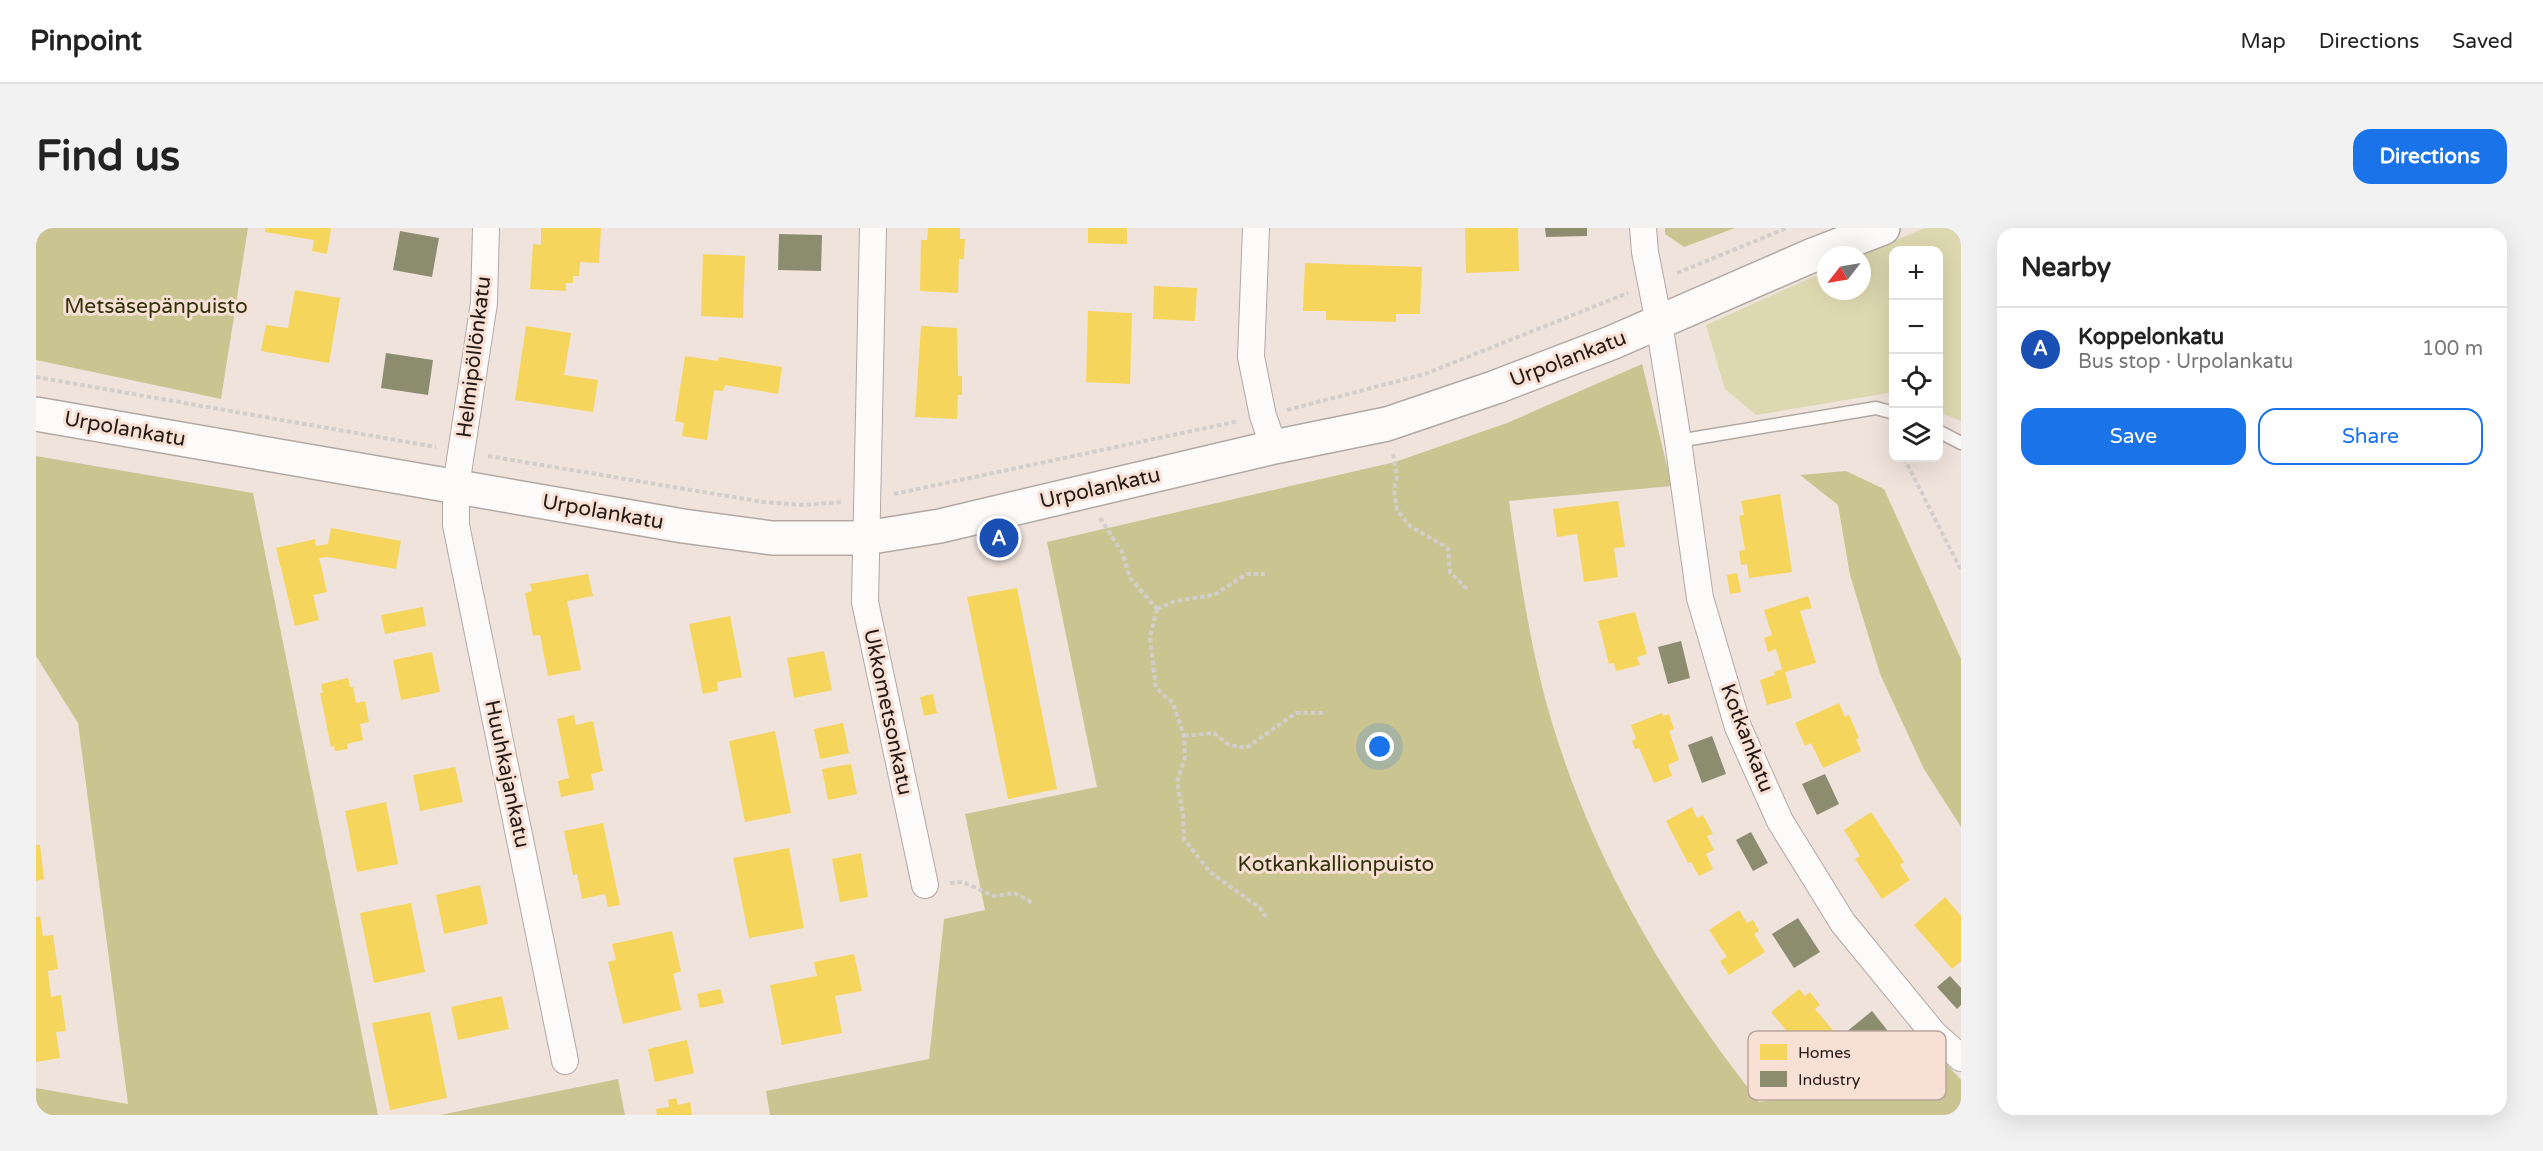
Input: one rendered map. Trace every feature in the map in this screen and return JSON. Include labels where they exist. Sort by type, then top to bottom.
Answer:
[{"type":"main road","name":"Urpolankatu","points":[[36,414],[683,526],[772,538],[865,538],[940,526],[1081,491],[1388,424],[1496,387],[1659,322],[1813,255],[1883,228]]},
{"type":"street","name":"Helmipöllönkatu","points":[[456,486],[484,303],[486,228]]},
{"type":"street","name":"Ukkometsonkatu","points":[[873,228],[865,500],[865,602],[925,885]]},
{"type":"street","points":[[1256,228],[1251,357],[1263,416],[1275,447]]},
{"type":"street","name":"Kotkankatu","points":[[1643,228],[1678,441],[1700,598],[1738,727],[1780,821],[1843,923],[1932,1031]]},
{"type":"street","name":"Huuhkajankatu","points":[[456,486],[456,525],[565,1061]]},
{"type":"street","name":"Kotkankatu","points":[[1946,1045],[1961,1058]]},
{"type":"lane","points":[[1678,441],[1876,408],[1889,412]]},
{"type":"lane","points":[[1943,434],[1961,443]]},
{"type":"path","points":[[36,377],[763,502],[803,505],[865,500],[1263,416],[1425,374],[1787,228]]},
{"type":"path","points":[[1906,462],[1961,570]]},
{"type":"path","points":[[1397,476],[1394,490],[1397,510],[1411,527],[1448,548],[1450,572],[1468,590]]},
{"type":"path","points":[[1081,491],[1087,506],[1102,521],[1122,552],[1130,578],[1157,609]]},
{"type":"path","points":[[1157,609],[1174,601],[1214,595],[1247,574],[1265,574]]},
{"type":"path","points":[[1157,609],[1150,637],[1156,688],[1173,702],[1184,736],[1185,757],[1177,782],[1183,814],[1184,839],[1210,872],[1260,908],[1268,920]]},
{"type":"path","points":[[1184,736],[1214,733],[1229,745],[1246,748],[1296,713],[1324,713]]},
{"type":"path","points":[[925,885],[963,882],[994,896],[1014,892],[1033,903]]},
{"type":"shaded area","points":[[1925,228],[1961,228],[1961,421],[1943,414],[1943,246],[1889,246],[1889,394],[1756,415],[1725,389],[1706,325],[1817,275],[1817,300],[1871,300],[1871,250]]},
{"type":"green space","name":"Metsäsepänpuisto","points":[[36,228],[248,228],[221,399],[36,360]]},
{"type":"green space","points":[[1665,228],[1735,228],[1684,247],[1665,234]]},
{"type":"green space","name":"Kotkankallionpuisto","points":[[1642,364],[1672,486],[1509,501],[1522,587],[1539,673],[1554,729],[1572,780],[1614,878],[1639,925],[1695,1016],[1748,1088],[1748,1100],[1759,1102],[1771,1100],[1946,1100],[1946,1064],[1961,1080],[1961,1115],[770,1115],[766,1091],[929,1059],[944,919],[985,910],[965,814],[1097,787],[1047,542],[1395,462],[1507,423]]},
{"type":"green space","points":[[36,456],[253,493],[378,1115],[36,1115],[36,1088],[128,1104],[78,723],[36,656]]},
{"type":"green space","points":[[1846,471],[1884,489],[1961,659],[1961,827],[1924,769],[1880,674],[1850,575],[1838,505],[1800,475]]},
{"type":"green space","points":[[618,1079],[625,1115],[440,1115]]},
{"type":"building: Homes","points":[[265,228],[331,228],[327,254],[312,251],[314,240],[265,232]]},
{"type":"building: Homes","points":[[541,228],[601,228],[599,263],[580,262],[579,276],[573,276],[573,283],[566,283],[566,291],[530,289],[533,244],[541,245]]},
{"type":"building: Homes","points":[[928,228],[960,228],[960,239],[965,239],[964,259],[959,259],[958,293],[920,291],[921,240],[927,240]]},
{"type":"building: Homes","points":[[1088,228],[1127,228],[1127,244],[1088,243]]},
{"type":"building: Homes","points":[[1465,228],[1518,228],[1519,271],[1466,273]]},
{"type":"building: Homes","points":[[703,254],[745,256],[743,318],[701,316]]},
{"type":"building: Homes","points":[[1305,263],[1422,267],[1420,314],[1396,314],[1396,322],[1326,320],[1326,311],[1303,311]]},
{"type":"building: Homes","points":[[1154,286],[1197,288],[1195,321],[1153,319]]},
{"type":"building: Homes","points":[[295,290],[340,298],[329,363],[261,351],[266,325],[288,328]]},
{"type":"building: Homes","points":[[1088,311],[1132,313],[1130,384],[1086,382]]},
{"type":"building: Homes","points":[[526,326],[571,333],[564,375],[598,380],[593,412],[515,400]]},
{"type":"building: Homes","points":[[921,326],[957,328],[958,376],[962,376],[962,395],[958,395],[957,419],[915,417]]},
{"type":"building: Homes","points":[[685,356],[718,361],[719,357],[782,367],[778,394],[725,385],[723,391],[714,390],[707,440],[682,436],[684,423],[675,421]]},
{"type":"building: Homes","points":[[1780,494],[1792,572],[1749,578],[1747,564],[1741,565],[1739,551],[1745,550],[1739,516],[1744,515],[1741,501]]},
{"type":"building: Homes","points":[[1618,501],[1625,547],[1614,548],[1618,577],[1584,582],[1577,534],[1557,537],[1553,509]]},
{"type":"building: Homes","points":[[331,528],[401,541],[396,569],[327,557],[319,558],[327,592],[313,595],[319,620],[295,626],[276,548],[315,539],[316,546],[328,544]]},
{"type":"building: Homes","points":[[1737,573],[1741,592],[1730,594],[1727,575]]},
{"type":"building: Homes","points":[[588,574],[593,596],[567,601],[581,670],[548,676],[540,635],[533,636],[525,593],[532,591],[530,584]]},
{"type":"building: Homes","points":[[1017,588],[1057,789],[1008,799],[967,597]]},
{"type":"building: Homes","points":[[1808,596],[1812,608],[1800,611],[1816,663],[1785,672],[1792,698],[1767,705],[1760,680],[1775,675],[1774,672],[1782,669],[1776,649],[1768,652],[1764,638],[1772,635],[1764,610]]},
{"type":"building: Homes","points":[[423,607],[426,626],[385,634],[381,615]]},
{"type":"building: Homes","points":[[1635,612],[1647,654],[1637,657],[1640,665],[1616,671],[1614,663],[1609,664],[1598,621]]},
{"type":"building: Homes","points":[[730,616],[742,677],[717,682],[718,691],[703,694],[689,624]]},
{"type":"building: Homes","points":[[824,651],[832,690],[794,698],[787,658]]},
{"type":"building: Homes","points":[[432,652],[440,692],[401,700],[393,660]]},
{"type":"building: Homes","points":[[348,678],[350,687],[353,687],[356,703],[365,701],[369,722],[360,724],[363,740],[347,744],[348,749],[335,751],[334,746],[331,747],[320,693],[323,693],[321,684]]},
{"type":"building: Homes","points":[[933,694],[937,713],[924,716],[920,697]]},
{"type":"building: Homes","points":[[1839,703],[1845,717],[1849,715],[1859,738],[1856,739],[1861,751],[1823,768],[1811,743],[1805,746],[1795,723]]},
{"type":"building: Homes","points":[[1662,713],[1663,716],[1669,714],[1674,729],[1669,731],[1679,760],[1668,765],[1672,776],[1654,783],[1639,748],[1635,749],[1632,741],[1636,739],[1631,725]]},
{"type":"building: Homes","points":[[574,715],[576,725],[593,721],[603,771],[591,774],[594,790],[561,797],[558,781],[569,778],[557,719]]},
{"type":"building: Homes","points":[[843,723],[849,753],[820,759],[814,729]]},
{"type":"building: Homes","points":[[775,731],[791,813],[745,822],[729,741]]},
{"type":"building: Homes","points":[[851,764],[857,794],[828,800],[822,769]]},
{"type":"building: Homes","points":[[455,767],[463,802],[420,811],[413,775]]},
{"type":"building: Homes","points":[[386,802],[398,864],[357,872],[345,811]]},
{"type":"building: Homes","points":[[1692,807],[1697,818],[1703,815],[1713,834],[1707,836],[1714,850],[1706,854],[1713,869],[1699,876],[1691,862],[1688,863],[1666,821]]},
{"type":"building: Homes","points":[[1871,812],[1904,862],[1900,865],[1910,880],[1882,899],[1855,859],[1860,856],[1844,830]]},
{"type":"building: Homes","points":[[603,823],[620,905],[608,907],[605,894],[582,899],[577,874],[573,875],[564,831]]},
{"type":"building: Homes","points":[[36,845],[40,845],[44,879],[36,881]]},
{"type":"building: Homes","points":[[789,848],[804,928],[749,938],[733,858]]},
{"type":"building: Homes","points":[[861,853],[868,897],[840,902],[832,859]]},
{"type":"building: Homes","points":[[480,885],[488,924],[444,934],[436,895]]},
{"type":"building: Homes","points":[[1945,897],[1961,916],[1961,961],[1952,969],[1914,925]]},
{"type":"building: Homes","points":[[411,903],[425,972],[374,983],[360,913]]},
{"type":"building: Homes","points":[[1739,910],[1747,923],[1753,920],[1759,931],[1754,934],[1765,952],[1729,975],[1720,961],[1727,957],[1709,930]]},
{"type":"building: Homes","points":[[40,916],[43,936],[53,935],[58,969],[48,971],[51,997],[61,995],[66,1031],[56,1032],[60,1058],[36,1062],[36,917]]},
{"type":"building: Homes","points":[[672,931],[681,971],[673,974],[681,1010],[623,1024],[608,962],[616,960],[612,944]]},
{"type":"building: Homes","points":[[854,954],[862,991],[835,996],[842,1033],[782,1045],[770,985],[817,976],[814,962]]},
{"type":"building: Homes","points":[[720,989],[724,1003],[700,1008],[697,994]]},
{"type":"building: Homes","points":[[1799,989],[1805,996],[1810,992],[1820,1005],[1815,1009],[1833,1031],[1787,1031],[1771,1012]]},
{"type":"building: Homes","points":[[502,996],[509,1029],[458,1040],[451,1007]]},
{"type":"building: Homes","points":[[430,1012],[447,1098],[390,1110],[372,1023]]},
{"type":"building: Homes","points":[[687,1040],[694,1073],[655,1082],[648,1049]]},
{"type":"building: Homes","points":[[676,1098],[678,1105],[690,1102],[692,1115],[657,1115],[656,1109],[669,1107],[668,1100]]},
{"type":"building: Industry","points":[[1545,228],[1587,228],[1587,236],[1546,237]]},
{"type":"building: Industry","points":[[400,231],[439,238],[432,277],[393,270]]},
{"type":"building: Industry","points":[[779,234],[822,235],[821,271],[778,270]]},
{"type":"building: Industry","points":[[386,353],[433,360],[428,395],[381,388]]},
{"type":"building: Industry","points":[[1681,641],[1690,678],[1668,684],[1658,647]]},
{"type":"building: Industry","points":[[1712,736],[1726,774],[1702,783],[1688,745]]},
{"type":"building: Industry","points":[[1825,774],[1839,804],[1817,815],[1802,784]]},
{"type":"building: Industry","points":[[1751,832],[1768,863],[1753,871],[1736,840]]},
{"type":"building: Industry","points":[[1798,918],[1820,952],[1794,968],[1772,934]]},
{"type":"building: Industry","points":[[1950,976],[1961,988],[1961,1005],[1957,1009],[1937,987]]},
{"type":"building: Industry","points":[[1872,1011],[1888,1031],[1847,1031]]},
{"type":"place","name":"Koppelonkatu","points":[[999,538]]}]
